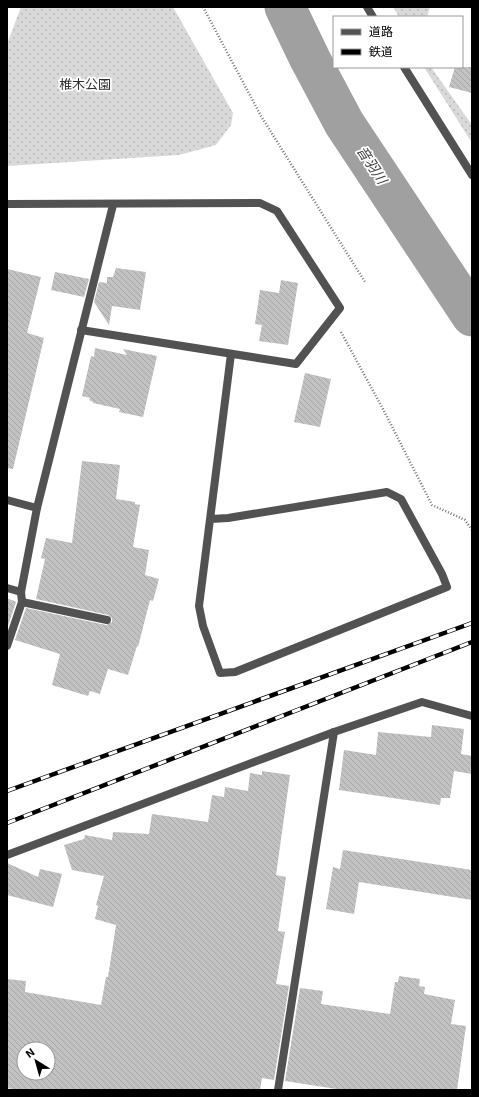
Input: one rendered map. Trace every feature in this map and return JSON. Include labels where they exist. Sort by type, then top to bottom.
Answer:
[{"type":"street","points":[[367,7],[372,16]]},
{"type":"street","points":[[405,68],[472,175]]},
{"type":"street","points":[[7,204],[112,205],[260,203],[276,212],[340,308],[296,364],[81,330]]},
{"type":"street","points":[[7,646],[22,602],[21,592],[37,508],[112,205]]},
{"type":"street","points":[[211,519],[228,518],[387,492],[401,499],[442,574],[446,587],[235,672],[220,673],[203,626],[199,606],[231,354]]},
{"type":"street","points":[[7,500],[37,508]]},
{"type":"street","points":[[7,588],[21,592]]},
{"type":"street","points":[[22,602],[107,620]]},
{"type":"street","points":[[7,855],[334,732],[422,702],[472,716]]},
{"type":"street","points":[[278,1090],[334,732]]},
{"type":"path","points":[[203,7],[261,116],[365,282]]},
{"type":"path","points":[[331,320],[339,328],[384,411],[432,505],[465,520],[472,530]]},
{"type":"green space","name":"椎木公園","points":[[21,7],[173,7],[233,113],[231,125],[216,145],[179,155],[7,166],[7,44]]},
{"type":"green space","points":[[393,7],[430,7],[427,16],[398,16]]},
{"type":"green space","points":[[425,68],[432,68],[472,125],[472,143]]},
{"type":"building","points":[[472,67],[472,93],[449,87],[455,68]]},
{"type":"building","points":[[116,268],[146,272],[140,310],[112,306],[109,325],[94,302],[99,282],[107,283],[107,277],[113,277]]},
{"type":"building","points":[[7,269],[41,277],[27,333],[44,338],[13,469],[7,468]]},
{"type":"building","points":[[55,272],[89,279],[84,297],[51,290]]},
{"type":"building","points":[[281,280],[298,283],[288,345],[259,341],[262,325],[255,324],[260,290],[279,293]]},
{"type":"building","points":[[95,348],[127,355],[123,349],[157,356],[143,417],[119,412],[120,409],[93,403],[89,400],[90,398],[82,396],[91,356],[94,357]]},
{"type":"building","points":[[305,373],[331,379],[320,427],[294,422]]},
{"type":"building","points":[[82,461],[120,465],[116,499],[135,502],[135,504],[140,505],[133,547],[149,550],[145,575],[159,579],[153,601],[150,600],[138,647],[137,646],[128,675],[108,669],[100,694],[90,691],[88,696],[52,685],[60,654],[15,640],[26,608],[106,625],[112,622],[112,618],[108,615],[36,599],[45,559],[41,558],[46,538],[72,543]]},
{"type":"building","points":[[7,598],[16,602],[7,629]]},
{"type":"building","points":[[432,725],[464,729],[461,754],[472,756],[472,774],[454,771],[450,798],[441,798],[440,805],[339,790],[344,750],[376,755],[378,732],[431,737]]},
{"type":"building","points":[[262,771],[290,775],[276,875],[286,877],[278,931],[285,932],[276,984],[289,986],[274,1080],[262,1078],[260,1090],[19,1090],[7,1088],[7,979],[26,981],[25,992],[101,1005],[106,977],[108,977],[116,925],[95,919],[98,906],[96,905],[104,876],[72,870],[64,845],[84,839],[85,835],[112,840],[113,832],[149,834],[152,814],[208,822],[212,795],[224,797],[225,787],[248,791],[250,773],[262,775]]},
{"type":"building","points":[[343,850],[472,870],[472,900],[359,882],[354,914],[326,909],[333,867],[340,869]]},
{"type":"building","points":[[7,863],[38,877],[40,869],[62,874],[53,907],[7,895]]},
{"type":"building","points":[[399,976],[420,979],[419,986],[425,987],[424,994],[455,1000],[451,1024],[466,1026],[457,1090],[343,1090],[285,1081],[300,988],[323,991],[321,1004],[390,1014],[395,982],[398,982]]},
{"type":"waterway","name":"音羽川","points":[[285,7],[310,59],[344,123],[472,316]]},
{"type":"railway","points":[[7,791],[472,623]]},
{"type":"railway","points":[[7,823],[472,642]]}]
